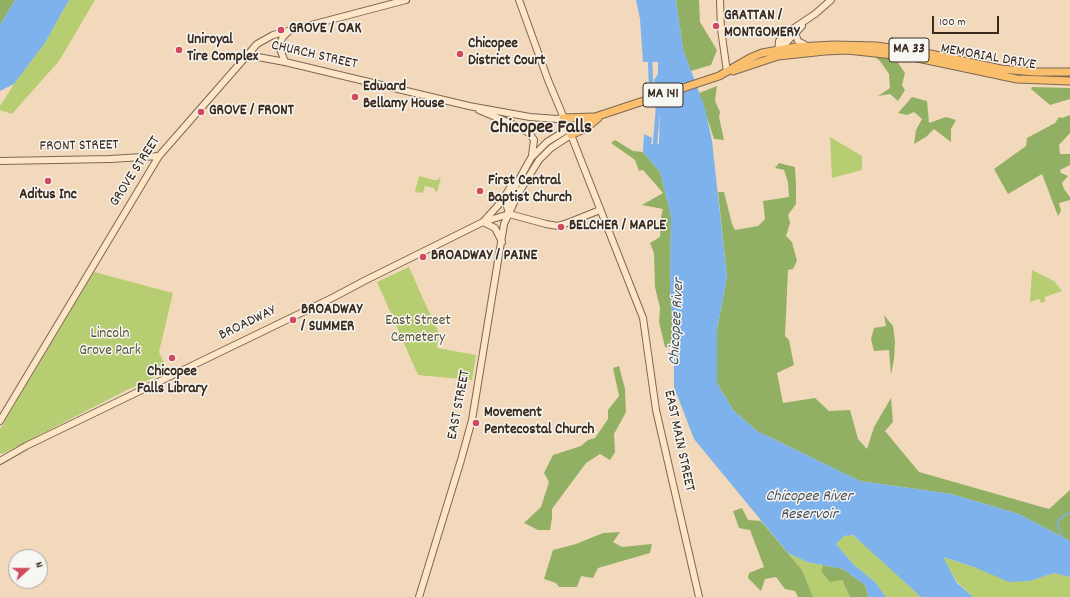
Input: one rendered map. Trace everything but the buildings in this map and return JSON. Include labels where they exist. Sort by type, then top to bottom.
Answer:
[{"type":"main road","name":"GROVE STREET","points":[[0,421],[159,156],[257,44],[273,35],[406,0]]},
{"type":"main road","name":"EAST MAIN STREET","points":[[519,0],[548,80],[643,318],[656,410],[699,597]]},
{"type":"main road","points":[[720,0],[721,29],[727,72]]},
{"type":"main road","points":[[778,53],[779,41],[786,34],[831,0]]},
{"type":"main road","points":[[778,53],[813,15]]},
{"type":"main road","points":[[284,62],[280,49],[280,43],[289,31]]},
{"type":"main road","points":[[795,33],[798,41],[807,46]]},
{"type":"main road","name":"MEMORIAL DRIVE","points":[[778,53],[807,46],[848,45],[887,47],[938,55],[1001,69],[1041,72],[1070,72]]},
{"type":"main road","name":"MEMORIAL DRIVE","points":[[727,72],[744,65],[762,53],[830,50],[870,52],[918,58],[1016,79],[1070,81]]},
{"type":"main road","name":"CHURCH STREET","points":[[248,55],[284,62],[469,106],[530,117],[563,118]]},
{"type":"main road","name":"MA 141","points":[[570,132],[598,117],[727,72]]},
{"type":"main road","name":"CHURCH STREET","points":[[469,106],[502,119],[530,134],[533,137],[534,144],[531,158]]},
{"type":"main road","points":[[563,118],[598,117]]},
{"type":"main road","points":[[502,242],[494,228],[483,222],[502,201],[531,158],[547,142],[570,132]]},
{"type":"main road","points":[[509,214],[522,186],[539,160],[570,132]]},
{"type":"main road","name":"FRONT STREET","points":[[0,161],[110,160],[159,156]]},
{"type":"main road","points":[[509,214],[507,210],[508,203],[522,172]]},
{"type":"main road","points":[[509,214],[558,226],[600,210]]},
{"type":"main road","name":"BROADWAY","points":[[0,461],[26,446],[334,297],[483,222],[509,214]]},
{"type":"main road","name":"EAST STREET","points":[[419,597],[472,420],[504,224],[509,214]]},
{"type":"green space","points":[[0,0],[15,0],[0,25]]},
{"type":"green space","points":[[69,0],[95,0],[59,61],[12,114],[0,110],[0,106],[14,84],[45,43]]},
{"type":"green space","points":[[676,0],[699,0],[700,22],[717,50],[711,65],[691,71],[683,49]]},
{"type":"green space","points":[[871,54],[894,57],[905,73],[902,85],[905,90],[898,101],[890,94],[878,96],[890,88],[889,74],[880,61]]},
{"type":"green space","points":[[717,86],[715,101],[720,112],[719,117],[724,140],[714,139],[699,93]]},
{"type":"green space","points":[[1032,87],[1070,88],[1070,99],[1050,105],[1031,89]]},
{"type":"green space","points":[[912,97],[927,101],[929,123],[946,117],[956,120],[951,129],[951,142],[934,129],[926,137],[914,144],[916,130],[922,119],[914,112],[907,115],[898,113]]},
{"type":"green space","points":[[1070,115],[1070,133],[1059,145],[1060,154],[1070,154],[1070,165],[1060,170],[1061,173],[1068,176],[1062,183],[1064,189],[1070,197],[1070,200],[1059,203],[1061,211],[1058,216],[1042,174],[1008,194],[994,169],[1026,146],[1027,138],[1055,123],[1059,117],[1062,118]]},
{"type":"green space","points":[[830,137],[862,156],[862,170],[832,178]]},
{"type":"green space","points":[[615,140],[633,151],[643,152],[660,172],[671,216],[670,289],[674,349],[665,347],[659,322],[660,308],[655,287],[654,253],[650,243],[660,237],[663,209],[642,205],[663,193],[643,170],[639,171],[635,160],[611,143]]},
{"type":"green space","points":[[779,163],[795,167],[796,186],[796,204],[788,215],[790,223],[786,236],[792,242],[797,261],[793,269],[788,270],[785,336],[789,340],[794,365],[777,373],[783,403],[815,398],[829,411],[850,410],[858,439],[867,449],[874,427],[891,398],[893,422],[885,431],[919,472],[1049,509],[1070,490],[1070,541],[1019,514],[951,494],[860,481],[757,431],[733,410],[717,383],[717,330],[727,277],[718,192],[724,192],[732,224],[735,230],[758,226],[765,219],[763,201],[789,197],[788,182],[784,170],[775,168]]},
{"type":"green space","points":[[419,176],[434,180],[441,177],[437,192],[434,188],[425,186],[423,193],[415,192]]},
{"type":"green space","name":"East Street Cemetery","points":[[409,267],[439,333],[437,348],[476,355],[472,380],[418,375],[377,282]]},
{"type":"green space","points":[[1032,270],[1054,281],[1062,291],[1045,297],[1044,302],[1041,303],[1039,299],[1030,302]]},
{"type":"green space","name":"Lincoln Grove Park","points":[[94,272],[173,293],[159,352],[168,371],[127,390],[2,454],[0,453],[0,429]]},
{"type":"green space","points":[[884,315],[893,326],[895,342],[891,375],[889,350],[874,351],[871,339],[874,328],[886,326]]},
{"type":"green space","points":[[619,366],[625,389],[626,412],[614,434],[615,452],[610,460],[600,454],[586,463],[552,509],[550,530],[538,530],[524,523],[541,507],[549,482],[544,473],[553,455],[581,446],[588,440],[595,438],[608,419],[608,410],[619,396],[613,368]]},
{"type":"green space","points":[[742,508],[748,520],[761,521],[802,570],[813,597],[798,597],[795,591],[785,589],[776,577],[765,579],[761,591],[748,578],[749,573],[764,567],[750,530],[739,528],[733,511]]},
{"type":"green space","points":[[620,532],[613,542],[622,547],[652,544],[650,553],[598,568],[593,578],[581,576],[577,587],[559,587],[556,583],[544,579],[553,550],[576,544],[603,533]]},
{"type":"green space","points":[[852,535],[921,597],[886,597],[875,582],[853,564],[836,544],[844,536]]},
{"type":"green space","points":[[788,553],[807,562],[823,565],[821,571],[842,580],[850,597],[813,597],[802,570]]},
{"type":"green space","points":[[942,557],[974,567],[1030,581],[1054,573],[1070,577],[1070,597],[973,597],[958,583]]},
{"type":"green space","points":[[823,565],[843,569],[865,585],[869,597],[850,597],[842,580],[830,582],[821,571]]},
{"type":"water","points":[[15,0],[69,0],[45,43],[14,84],[0,91],[0,25]]},
{"type":"water","name":"Chicopee River Reservoir","points":[[636,0],[676,0],[683,49],[705,108],[712,141],[727,277],[717,330],[717,383],[733,410],[757,431],[860,481],[951,494],[1019,514],[1070,541],[1070,577],[1054,573],[1030,581],[1009,582],[974,567],[943,557],[957,583],[973,597],[921,597],[853,535],[844,536],[836,544],[853,564],[875,582],[886,597],[869,597],[865,585],[843,569],[807,562],[788,553],[694,439],[674,387],[674,349],[670,289],[671,216],[660,172],[643,152],[644,134],[652,138],[651,144],[659,144],[660,109],[654,80],[658,74],[658,62],[643,62],[640,19]]},
{"type":"waterway","points":[[650,58],[651,85],[658,109],[655,144],[658,148]]},
{"type":"waterway","points":[[1062,537],[1057,522],[1065,515],[1070,513]]},
{"type":"place","name":"GRATTAN / MONTGOMERY","points":[[716,26]]},
{"type":"place","name":"GROVE / OAK","points":[[281,30]]},
{"type":"place","name":"Uniroyal Tire Complex","points":[[179,50]]},
{"type":"place","name":"Chicopee District Court","points":[[460,54]]},
{"type":"place","name":"Edward Bellamy House","points":[[355,97]]},
{"type":"place","name":"GROVE / FRONT","points":[[201,112]]},
{"type":"place","name":"Aditus Inc","points":[[48,181]]},
{"type":"place","name":"First Central Baptist Church","points":[[480,191]]},
{"type":"place","name":"BELCHER / MAPLE","points":[[561,227]]},
{"type":"place","name":"BROADWAY / PAINE","points":[[423,257]]},
{"type":"place","name":"BROADWAY / SUMMER","points":[[293,320]]},
{"type":"place","name":"Chicopee Falls Library","points":[[172,358]]},
{"type":"place","name":"Movement Pentecostal Church","points":[[476,423]]},
{"type":"district","name":"Chicopee Falls","points":[[541,129]]},
{"type":"water label","name":"Chicopee River","points":[[678,322]]}]
